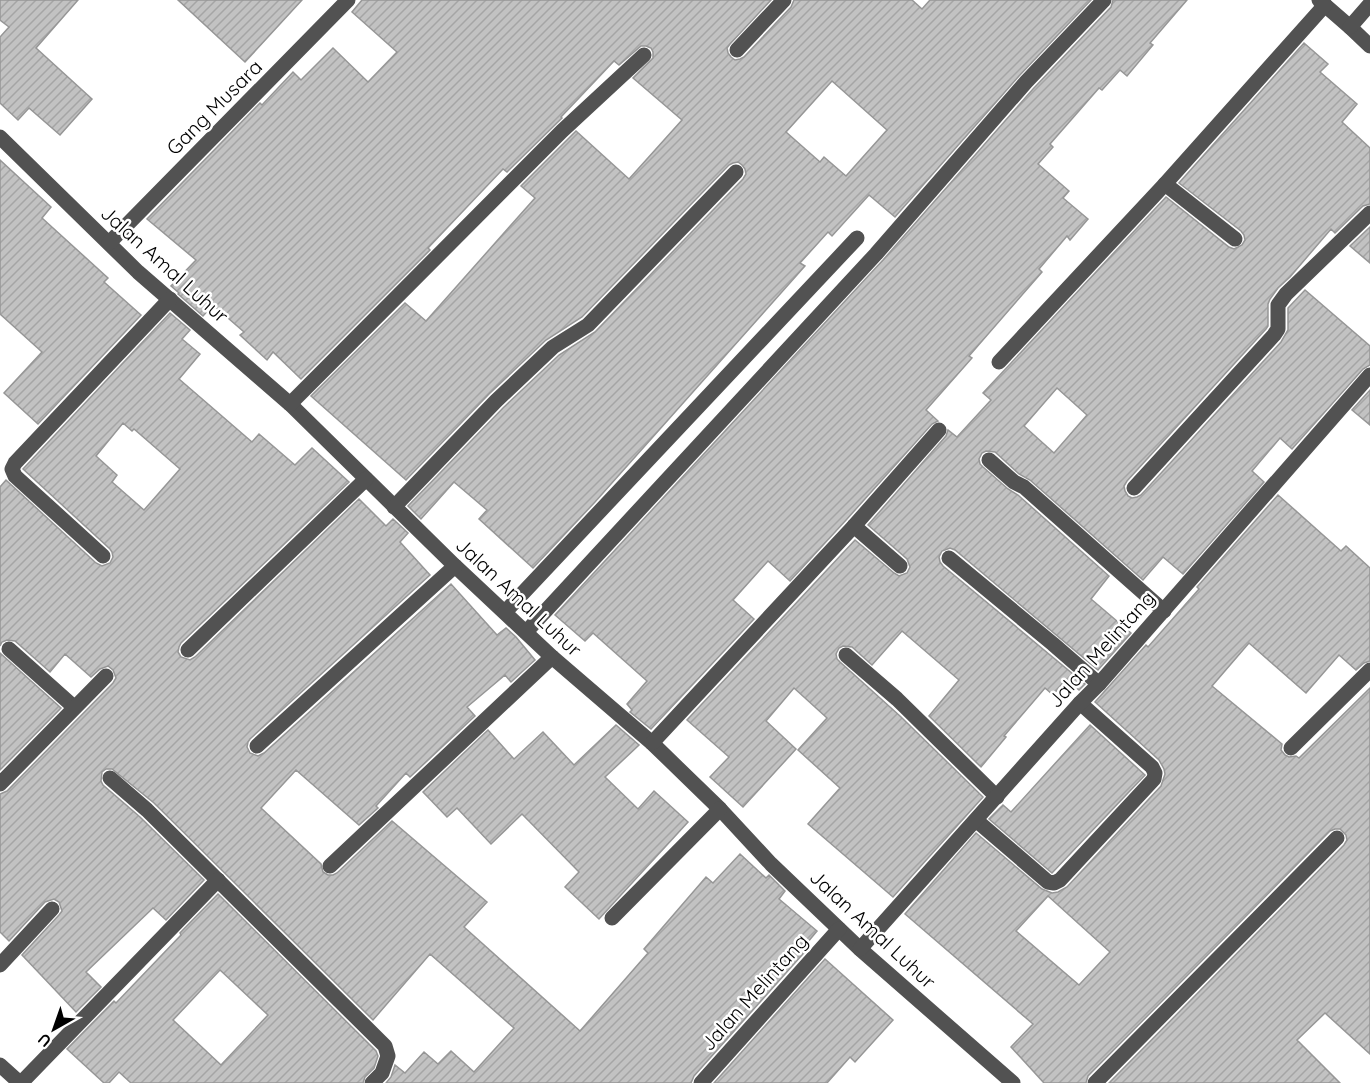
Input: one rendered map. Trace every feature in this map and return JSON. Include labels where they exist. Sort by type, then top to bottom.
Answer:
[{"type":"street","name":"Gang Musara","points":[[109,243],[348,0]]},
{"type":"street","points":[[737,50],[784,0]]},
{"type":"street","points":[[526,632],[876,254],[1026,82],[1104,0]]},
{"type":"street","points":[[999,362],[1165,184],[1322,3],[1370,46]]},
{"type":"street","points":[[1350,27],[1370,4]]},
{"type":"street","points":[[290,404],[562,131],[644,55]]},
{"type":"street","name":"Jalan Amal Luhur","points":[[1,140],[138,272],[290,404],[455,566],[552,657],[652,743],[720,809],[771,864],[860,950],[1004,1080]]},
{"type":"street","points":[[394,507],[496,400],[562,341],[588,325],[736,172]]},
{"type":"street","points":[[1165,184],[1235,239]]},
{"type":"street","points":[[1134,488],[1274,335],[1278,329],[1278,304],[1286,294],[1370,213]]},
{"type":"street","points":[[505,612],[857,238]]},
{"type":"street","points":[[103,556],[15,477],[12,469],[15,463],[170,299]]},
{"type":"street","name":"Jalan Melintang","points":[[860,950],[1164,611],[1370,375]]},
{"type":"street","points":[[652,743],[854,526],[939,430]]},
{"type":"street","points":[[989,460],[1014,482],[1024,487],[1164,611]]},
{"type":"street","points":[[188,650],[366,479]]},
{"type":"street","points":[[854,526],[900,566]]},
{"type":"street","points":[[949,558],[1099,684]]},
{"type":"street","points":[[257,746],[455,566]]},
{"type":"street","points":[[9,649],[74,707]]},
{"type":"street","points":[[846,655],[897,699],[998,797]]},
{"type":"street","points":[[330,866],[552,657]]},
{"type":"street","points":[[1291,747],[1370,670]]},
{"type":"street","points":[[0,784],[106,676]]},
{"type":"street","points":[[977,821],[1048,882],[1054,883],[1060,880],[1154,779],[1155,773],[1152,767],[1080,704]]},
{"type":"street","points":[[110,778],[147,810],[385,1046],[388,1056],[382,1072],[372,1083]]},
{"type":"street","points":[[612,918],[720,809]]},
{"type":"street","points":[[1095,1083],[1337,838]]},
{"type":"street","points":[[11,1078],[218,880]]},
{"type":"street","points":[[0,965],[52,909]]},
{"type":"street","name":"Jalan Melintang","points":[[701,1083],[839,929]]},
{"type":"building","points":[[0,0],[78,0],[36,48],[92,99],[60,135],[29,108],[18,120],[0,103],[0,37],[9,27],[0,20]]},
{"type":"building","points":[[178,0],[302,0],[245,62]]},
{"type":"building","points":[[362,0],[771,0],[727,48],[728,53],[735,60],[744,57],[791,7],[794,0],[912,0],[922,9],[930,0],[1091,0],[1019,76],[895,217],[869,195],[832,236],[828,232],[800,263],[805,266],[595,502],[533,568],[479,519],[487,510],[454,482],[421,519],[408,506],[503,408],[559,355],[595,332],[743,179],[746,174],[745,169],[738,162],[729,165],[582,317],[546,340],[489,394],[406,480],[311,396],[405,303],[426,321],[535,198],[521,186],[576,131],[629,179],[682,120],[633,78],[653,58],[651,48],[641,46],[619,65],[614,61],[562,118],[507,172],[503,169],[428,248],[430,250],[301,379],[273,352],[267,360],[240,335],[244,332],[213,305],[203,316],[178,294],[171,286],[196,260],[147,219],[293,72],[301,80],[333,48],[368,82],[397,52],[352,12]],"holes":[[[832,81],[887,130],[846,176],[824,157],[820,162],[786,132]]]},
{"type":"building","points":[[1113,0],[1187,0],[1150,43],[1153,45],[1127,76],[1120,70],[1102,90],[1099,88],[1050,144],[1053,147],[1038,164],[1069,191],[1063,198],[1088,219],[1070,240],[1067,236],[1039,269],[1042,272],[969,356],[972,358],[926,410],[938,421],[932,424],[790,581],[768,561],[733,600],[754,619],[651,729],[630,712],[632,710],[627,704],[647,681],[593,633],[585,641],[555,615],[883,260],[1033,89],[1111,7]]},
{"type":"building","points":[[1304,43],[1328,64],[1320,72],[1357,104],[1342,122],[1370,148],[1370,204],[1363,206],[1335,233],[1331,229],[1278,288],[1268,304],[1266,329],[1127,481],[1124,486],[1128,496],[1132,498],[1141,495],[1281,342],[1288,330],[1288,308],[1305,290],[1370,346],[1370,365],[1363,369],[1292,449],[1280,438],[1252,471],[1264,482],[1183,574],[1163,557],[1143,580],[995,452],[982,453],[979,459],[983,467],[1109,576],[1091,599],[1131,633],[1098,670],[955,550],[950,548],[942,551],[939,557],[943,566],[1085,684],[1079,690],[1066,679],[1053,695],[1045,688],[981,767],[929,716],[959,680],[902,631],[872,665],[852,647],[839,648],[836,654],[837,659],[900,716],[983,797],[893,897],[808,824],[840,788],[798,750],[827,718],[794,688],[766,721],[796,749],[743,807],[710,777],[729,757],[687,720],[855,540],[894,573],[899,576],[907,573],[910,567],[907,559],[868,525],[946,436],[948,430],[957,437],[991,400],[983,393],[1166,197],[1229,247],[1234,249],[1242,245],[1245,240],[1241,231],[1179,183]],"holes":[[[1057,388],[1087,415],[1054,453],[1024,426]]]},
{"type":"building","points":[[0,160],[51,207],[42,218],[108,278],[104,282],[141,315],[38,424],[4,393],[42,352],[0,314]]},
{"type":"building","points":[[1370,227],[1370,263],[1350,246]]},
{"type":"building","points":[[170,313],[190,330],[182,339],[200,354],[179,379],[252,442],[259,434],[295,465],[312,448],[349,482],[181,643],[178,652],[181,657],[190,660],[195,657],[359,499],[386,526],[393,519],[408,533],[400,542],[430,575],[250,739],[247,747],[250,753],[258,756],[264,753],[451,584],[497,635],[506,628],[535,660],[511,682],[505,675],[467,707],[475,716],[410,777],[406,773],[376,806],[378,808],[359,825],[296,770],[261,808],[321,864],[323,872],[328,875],[337,873],[392,821],[487,902],[464,927],[580,1031],[648,953],[644,949],[706,877],[713,883],[740,854],[766,878],[769,875],[785,891],[779,899],[817,931],[807,943],[810,946],[694,1076],[691,1083],[386,1083],[395,1065],[405,1073],[424,1052],[438,1064],[451,1051],[474,1072],[514,1028],[430,954],[373,1020],[154,803],[112,769],[106,769],[102,772],[103,785],[140,817],[204,880],[166,920],[153,908],[86,972],[101,987],[76,1012],[22,955],[62,911],[59,902],[54,899],[45,902],[9,941],[0,932],[0,794],[7,791],[116,678],[113,670],[108,666],[100,669],[91,677],[65,654],[50,672],[15,641],[7,640],[0,646],[0,487],[6,480],[96,563],[102,566],[110,563],[113,557],[110,549],[23,469]],"holes":[[[123,423],[132,431],[134,429],[180,469],[144,510],[112,482],[117,475],[96,456]]]},
{"type":"building","points":[[1370,390],[1370,425],[1352,410]]},
{"type":"building","points":[[1278,495],[1341,551],[1346,546],[1370,568],[1370,661],[1356,670],[1339,655],[1306,693],[1249,643],[1212,686],[1282,744],[1281,750],[1285,755],[1299,758],[1370,688],[1370,1054],[1325,1013],[1297,1040],[1340,1083],[1109,1083],[1344,845],[1347,840],[1346,835],[1340,829],[1335,829],[1330,831],[1088,1076],[1086,1083],[1044,1083],[1011,1047],[1033,1024],[905,914],[976,833],[1042,889],[1052,893],[1058,892],[1067,887],[1161,786],[1165,774],[1159,760],[1095,702],[1146,645],[1148,647],[1199,589],[1197,587]],"holes":[[[1048,896],[1110,952],[1079,985],[1016,931]]]},
{"type":"building","points":[[0,653],[61,708],[0,770]]},
{"type":"building","points":[[616,725],[639,745],[605,777],[638,809],[654,791],[688,822],[599,919],[565,887],[579,872],[522,814],[491,844],[457,808],[447,817],[423,792],[488,730],[514,759],[543,732],[574,765]]},
{"type":"building","points":[[1090,725],[1145,775],[1052,873],[989,819],[1003,805],[1011,812]]},
{"type":"building","points":[[218,894],[376,1051],[378,1056],[374,1068],[365,1077],[363,1083],[131,1083],[119,1072],[109,1083],[104,1083],[67,1049],[114,1001],[116,1003],[181,935],[180,933]],"holes":[[[220,970],[268,1015],[221,1065],[173,1020]]]},
{"type":"building","points":[[825,959],[893,1020],[855,1062],[850,1057],[827,1083],[714,1083]]}]
